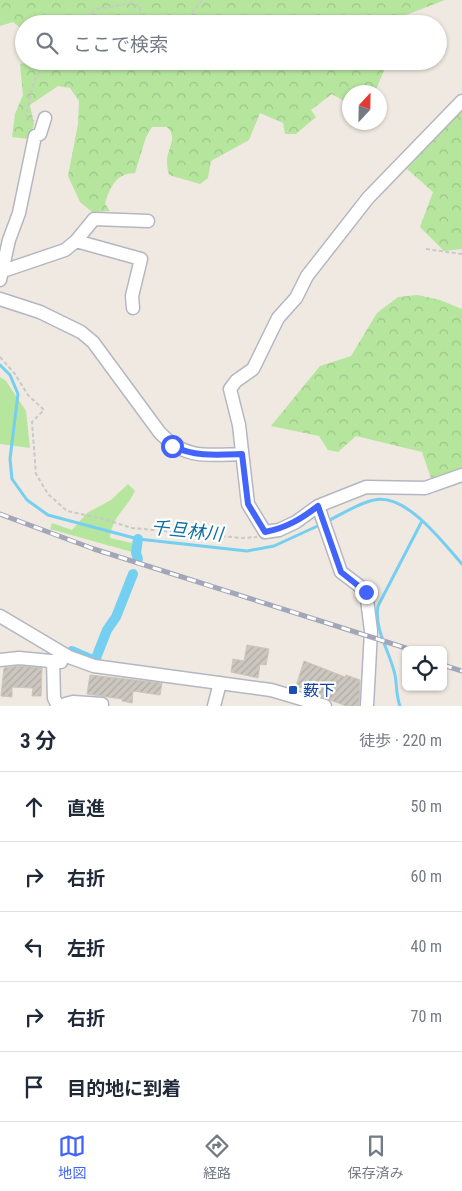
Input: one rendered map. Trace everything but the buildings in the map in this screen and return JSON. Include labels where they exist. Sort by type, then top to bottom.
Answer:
[{"type":"street","points":[[462,101],[368,198],[307,276],[296,298],[272,327],[252,370],[236,381],[230,389],[239,425],[248,504],[265,532],[279,530],[296,522],[318,506],[366,487],[424,488],[462,475]]},
{"type":"street","points":[[2,276],[9,240],[19,213],[31,152],[45,118]]},
{"type":"street","points":[[2,276],[65,250],[76,241],[94,219],[148,221]]},
{"type":"street","points":[[76,241],[141,259],[132,296],[133,308]]},
{"type":"street","points":[[0,299],[69,324],[88,337],[160,433],[172,446],[184,452],[199,455],[242,454]]},
{"type":"street","points":[[318,506],[341,572],[366,592],[371,631],[367,706]]},
{"type":"street","points":[[0,616],[69,657],[106,670],[271,690],[325,706]]},
{"type":"street","points":[[0,660],[19,658],[62,662],[69,657]]},
{"type":"street","points":[[53,661],[54,698],[58,706],[73,702],[102,704]]},
{"type":"street","points":[[214,706],[220,683]]},
{"type":"path","points":[[191,15],[202,0]]},
{"type":"path","points":[[88,15],[97,9],[132,2],[140,7],[141,15]]},
{"type":"path","points":[[38,135],[36,122],[26,116],[33,84],[40,70]]},
{"type":"path","points":[[426,249],[462,254]]},
{"type":"path","points":[[0,357],[15,374],[28,395],[44,410],[32,422],[36,474],[44,488],[61,508],[132,528],[150,531],[251,539],[265,532]]},
{"type":"green space","points":[[0,0],[445,0],[406,15],[15,15],[15,24],[13,22],[0,26]]},
{"type":"green space","points":[[21,70],[384,70],[378,85],[342,85],[342,100],[332,94],[311,110],[316,117],[296,134],[285,134],[283,123],[260,113],[249,140],[211,161],[208,178],[200,184],[169,175],[167,158],[172,135],[167,127],[152,127],[146,137],[135,173],[118,178],[109,192],[105,204],[110,211],[92,212],[80,202],[68,176],[78,124],[79,101],[70,88],[58,86],[30,105],[34,124],[30,139],[12,137],[15,114],[23,95]]},
{"type":"green space","points":[[462,109],[462,249],[444,251],[420,227],[433,192],[407,169]]},
{"type":"green space","points":[[418,295],[440,300],[462,309],[462,471],[431,478],[422,452],[356,436],[338,452],[328,450],[319,436],[271,426],[320,366],[351,356],[377,313],[398,297]]},
{"type":"green space","points":[[0,377],[6,381],[26,411],[30,448],[0,444]]},
{"type":"green space","points":[[128,484],[135,491],[116,518],[110,538],[132,543],[132,552],[50,529],[52,523],[72,530],[87,513],[111,500]]},
{"type":"waterway","name":"千旦林川","points":[[0,365],[10,375],[18,394],[10,459],[12,479],[27,500],[48,515],[138,539],[247,551],[274,546],[322,524]]},
{"type":"waterway","name":"千旦林川","points":[[328,521],[363,503],[374,500],[386,500],[399,504],[423,521],[462,564]]},
{"type":"waterway","points":[[400,706],[393,666],[378,624],[378,606],[422,521]]},
{"type":"waterway","points":[[138,539],[136,553],[138,559]]},
{"type":"waterway","points":[[72,651],[93,660],[96,658],[107,630],[116,617],[133,574]]},
{"type":"railway","points":[[0,514],[94,549],[402,647]]},
{"type":"railway","points":[[447,666],[462,671]]},
{"type":"place","name":"薮下","points":[[293,690]]},
{"type":"route","points":[[172,446],[184,452],[199,455],[242,454],[248,504],[265,532],[279,530],[296,522],[318,506],[341,572],[356,582],[366,592]]}]
